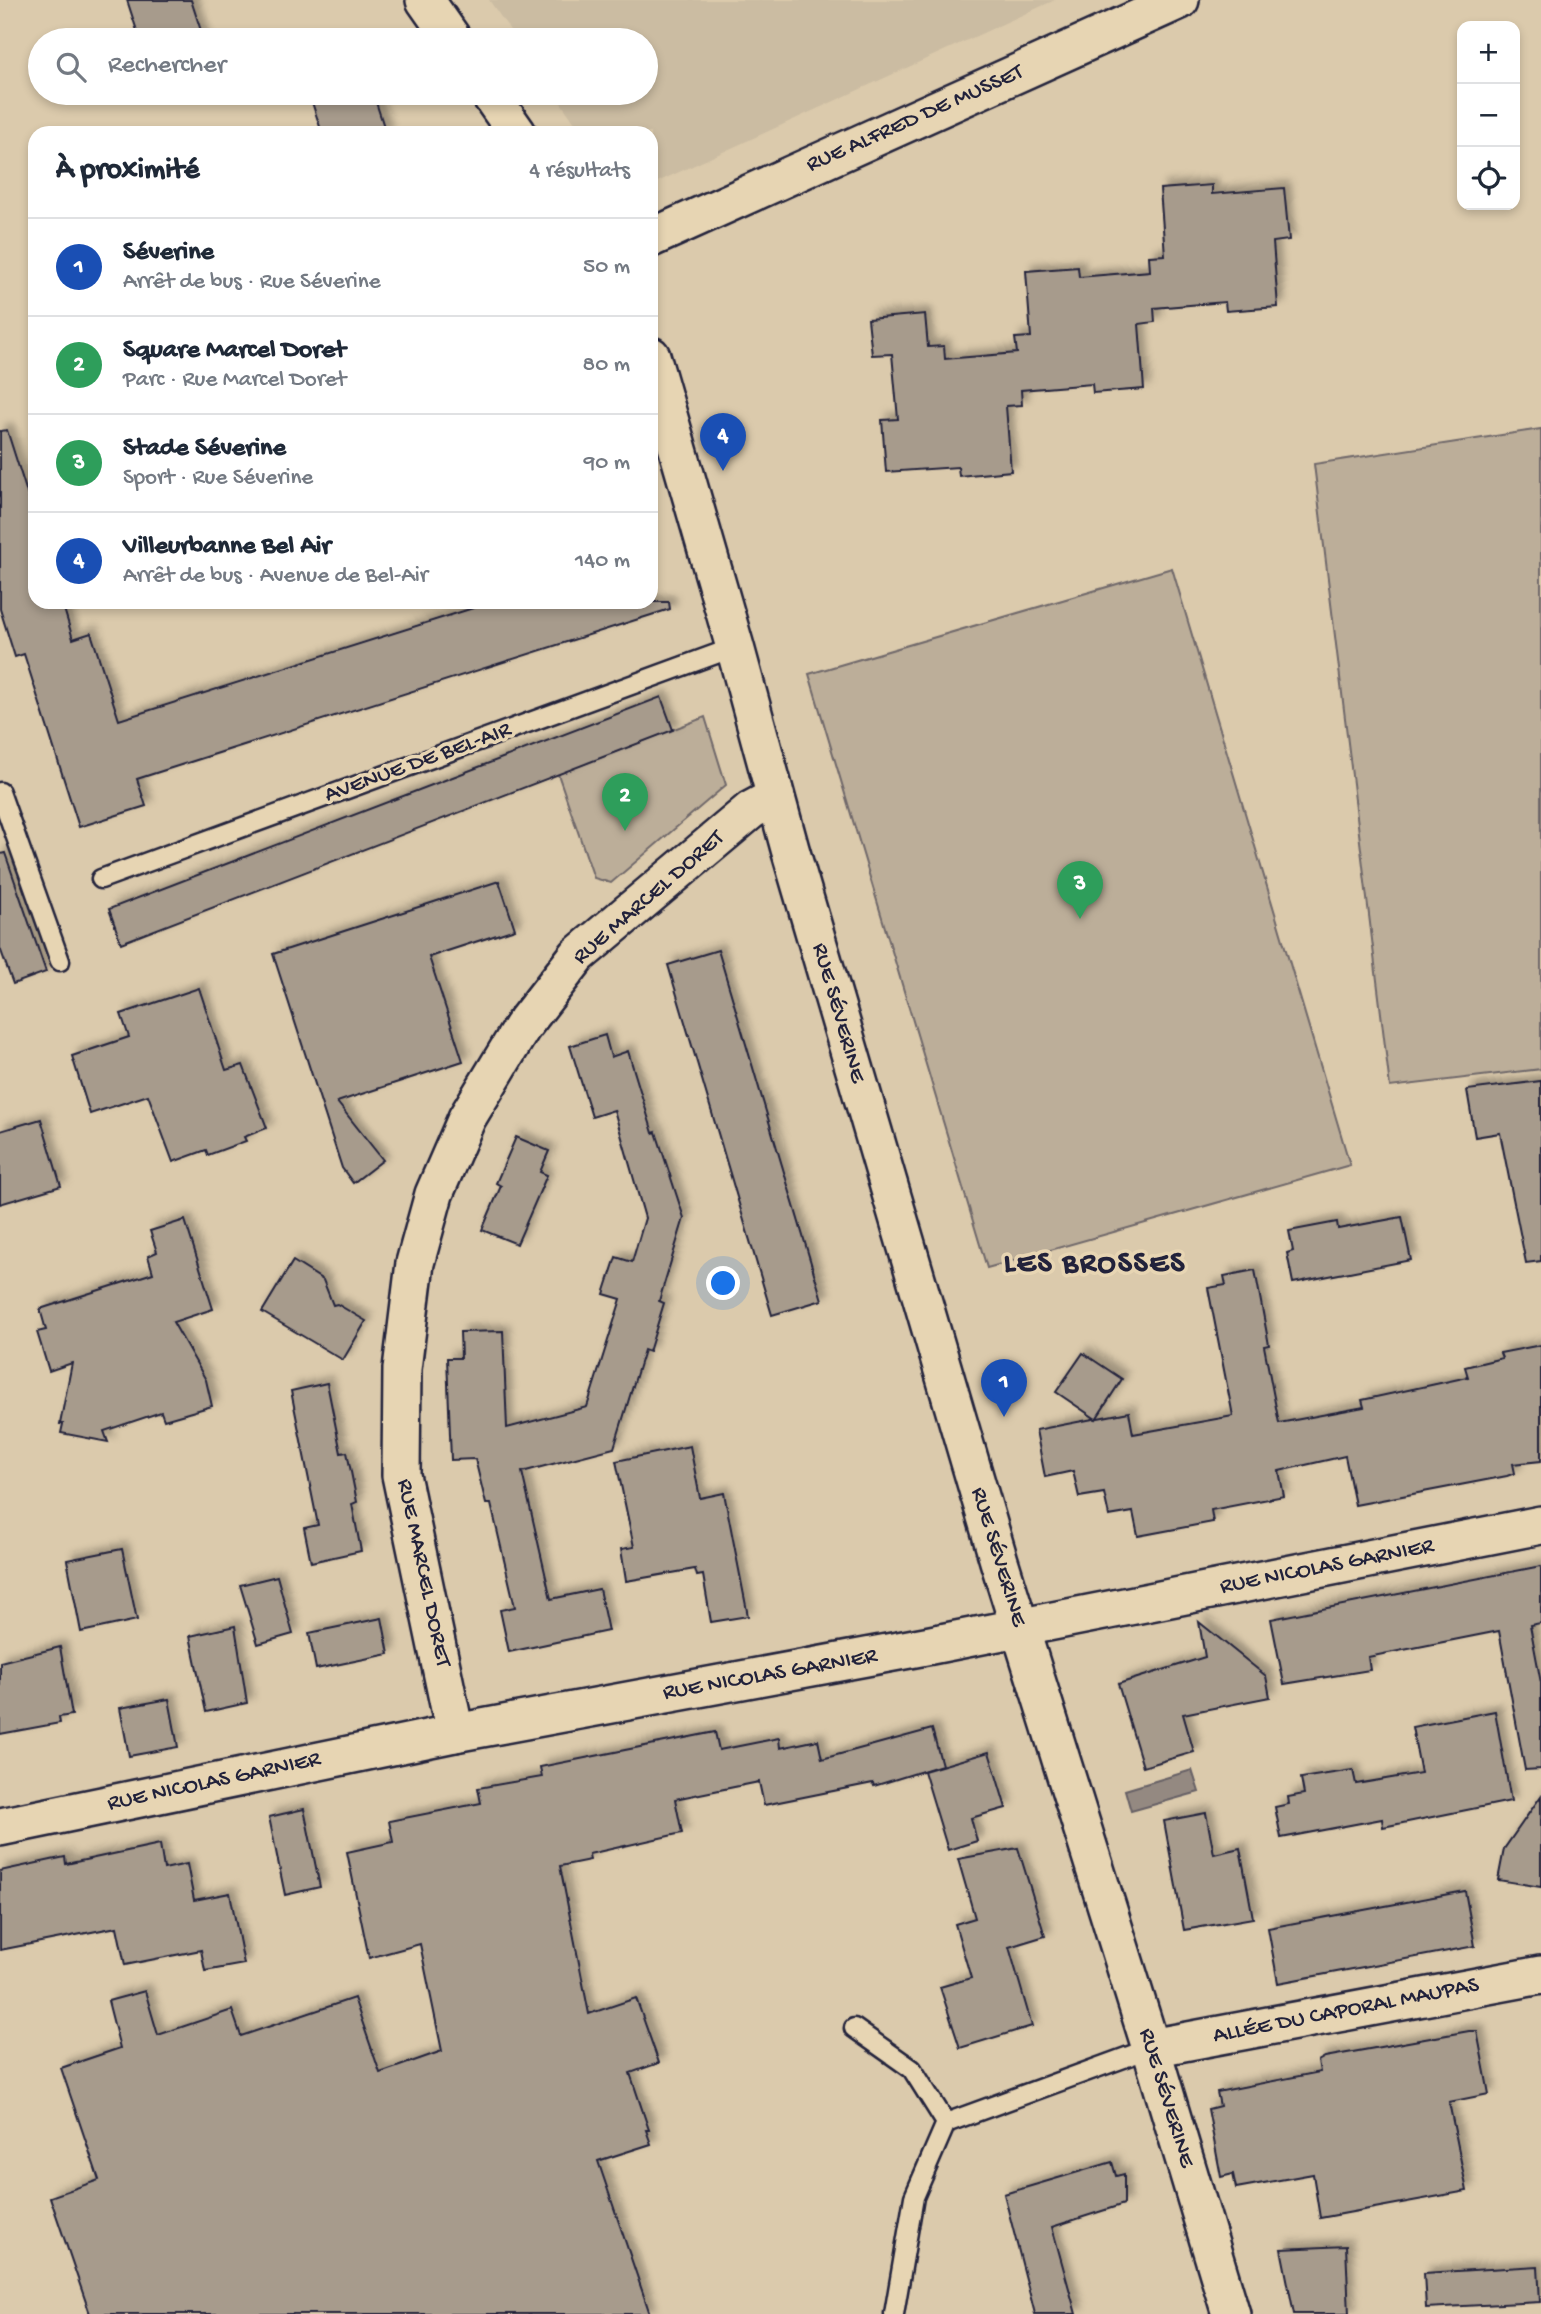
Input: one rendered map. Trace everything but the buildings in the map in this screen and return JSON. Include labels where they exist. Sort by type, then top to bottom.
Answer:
[{"type":"street","points":[[425,0],[445,28]]},
{"type":"street","name":"RUE ALFRED DE MUSSET","points":[[658,236],[1180,0]]},
{"type":"street","points":[[497,105],[512,126]]},
{"type":"street","points":[[658,380],[775,797]]},
{"type":"street","name":"RUE MARCEL DORET","points":[[455,1733],[401,1475],[402,1370],[415,1263],[435,1194],[467,1118],[522,1027],[579,955],[751,810],[775,797]]},
{"type":"street","name":"RUE SÉVERINE","points":[[775,797],[1018,1628],[1151,2048],[1231,2314]]},
{"type":"street","name":"RUE NICOLAS GARNIER","points":[[0,1826],[455,1733],[1018,1628],[1541,1525]]},
{"type":"street","name":"ALLÉE DU CAPORAL MAUPAS","points":[[1151,2048],[1541,1975]]},
{"type":"lane","name":"AVENUE DE BEL-AIR","points":[[101,879],[735,647]]},
{"type":"lane","points":[[0,792],[60,961]]},
{"type":"lane","points":[[855,2028],[912,2069],[946,2123]]},
{"type":"lane","points":[[894,2314],[914,2197],[946,2123],[1151,2048]]},
{"type":"shaded area","points":[[489,0],[1055,0],[658,182],[658,126],[577,126],[562,105],[658,105],[658,28],[509,28]]},
{"type":"shaded area","points":[[1541,429],[1541,1069],[1390,1087],[1314,464]]},
{"type":"shaded area","points":[[1172,568],[1350,1165],[987,1268],[809,674]]},
{"type":"shaded area","points":[[705,717],[726,785],[611,883],[594,878],[558,774]]},
{"type":"shaded area","points":[[1192,1770],[1199,1792],[1131,1811],[1125,1790]]},
{"type":"place","name":"Villeurbanne Bel Air","points":[[723,471]]},
{"type":"place","name":"Square Marcel Doret","points":[[625,831]]},
{"type":"place","name":"Stade Séverine","points":[[1080,919]]},
{"type":"place","name":"Séverine","points":[[1004,1417]]},
{"type":"district","name":"LES BROSSES","points":[[1095,1265]]}]
